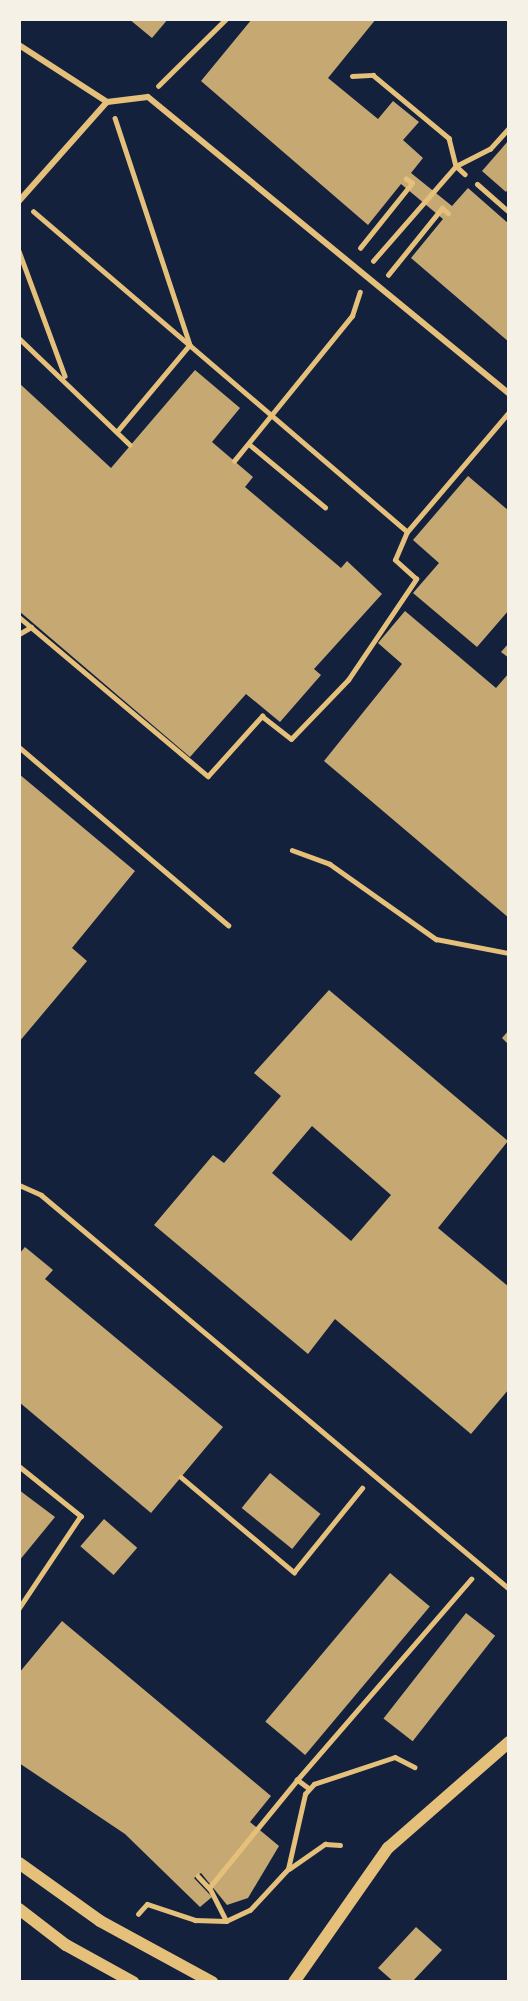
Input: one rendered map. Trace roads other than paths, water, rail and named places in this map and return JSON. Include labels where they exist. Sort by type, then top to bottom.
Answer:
[{"type":"street","points":[[19,45],[107,102],[148,97],[509,394]]},
{"type":"street","points":[[19,201],[107,102]]},
{"type":"street","points":[[294,1982],[388,1847],[509,1742]]},
{"type":"street","points":[[19,1863],[100,1920],[212,1982]]},
{"type":"street","points":[[19,1909],[66,1945],[133,1982]]},
{"type":"lane","points":[[477,184],[509,212]]},
{"type":"lane","points":[[19,1185],[41,1195],[509,1589]]}]
